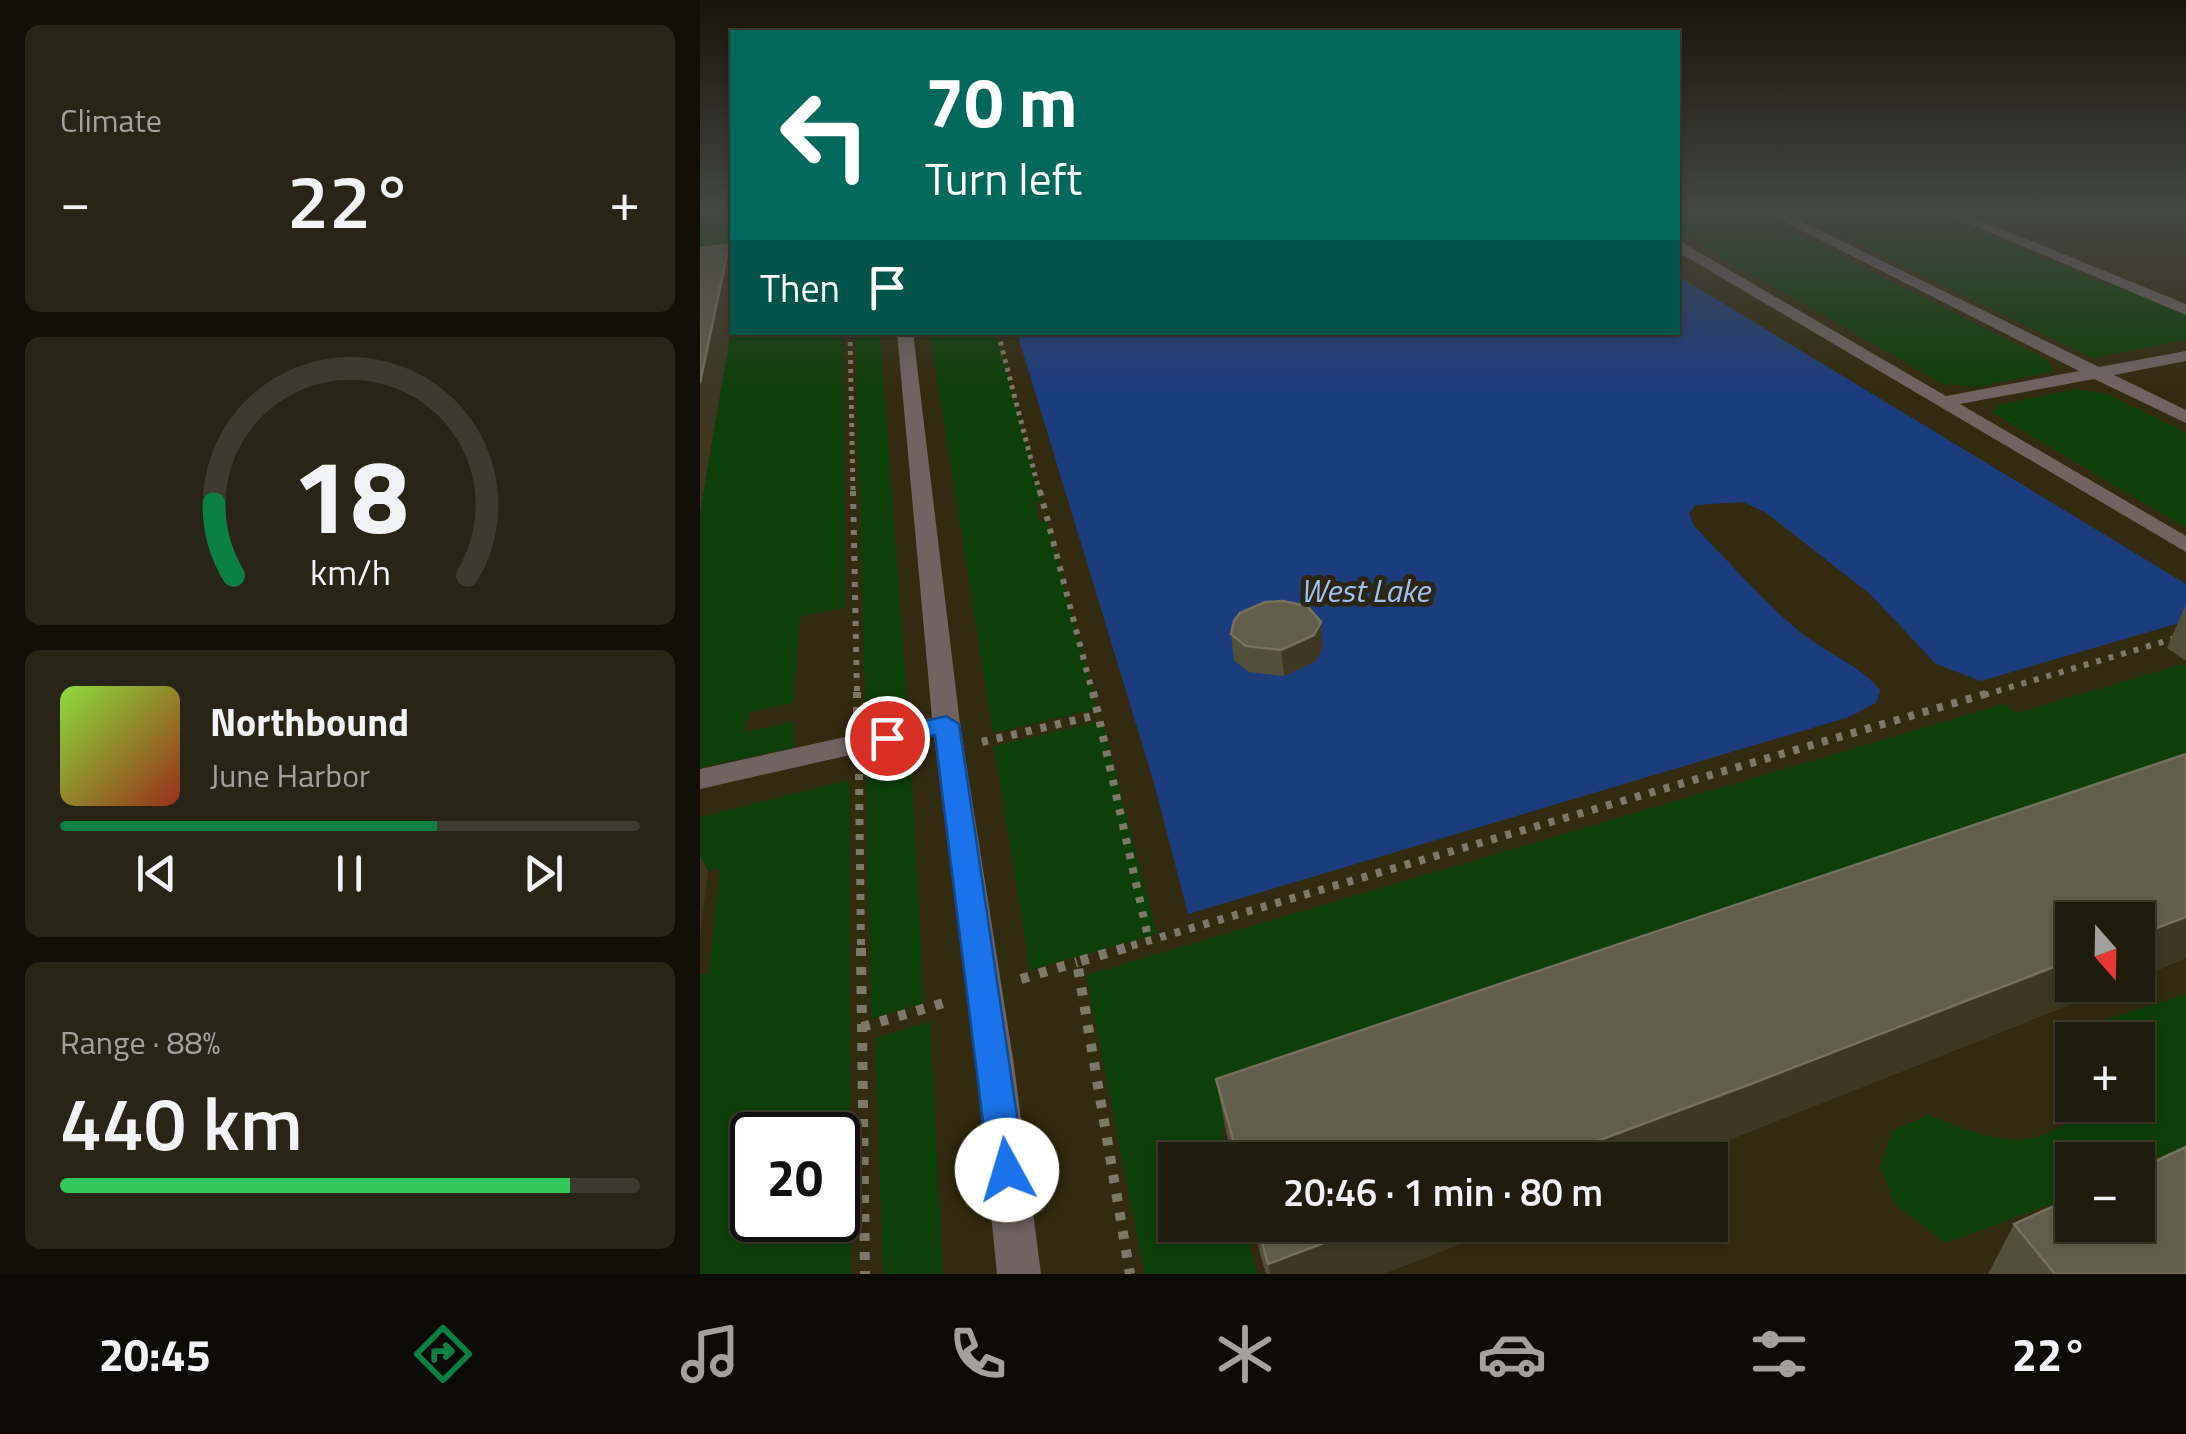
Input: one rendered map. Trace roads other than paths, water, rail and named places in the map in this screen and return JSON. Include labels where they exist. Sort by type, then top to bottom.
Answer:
[{"type":"lane","points":[[1718,269],[2186,546]]},
{"type":"lane","points":[[1887,269],[2186,417]]},
{"type":"lane","points":[[2088,269],[2186,310]]},
{"type":"lane","points":[[905,335],[946,724],[996,1065],[1019,1274]]},
{"type":"lane","points":[[1942,402],[2186,356]]},
{"type":"lane","points":[[700,779],[946,724]]},
{"type":"water","name":"West Lake","points":[[1680,277],[2186,584],[2186,621],[1981,681],[1936,664],[1870,594],[1765,512],[1743,502],[1696,505],[1689,513],[1694,526],[1785,619],[1872,681],[1880,690],[1876,703],[1849,717],[1188,914],[1154,783],[1018,335],[1680,335]]}]
